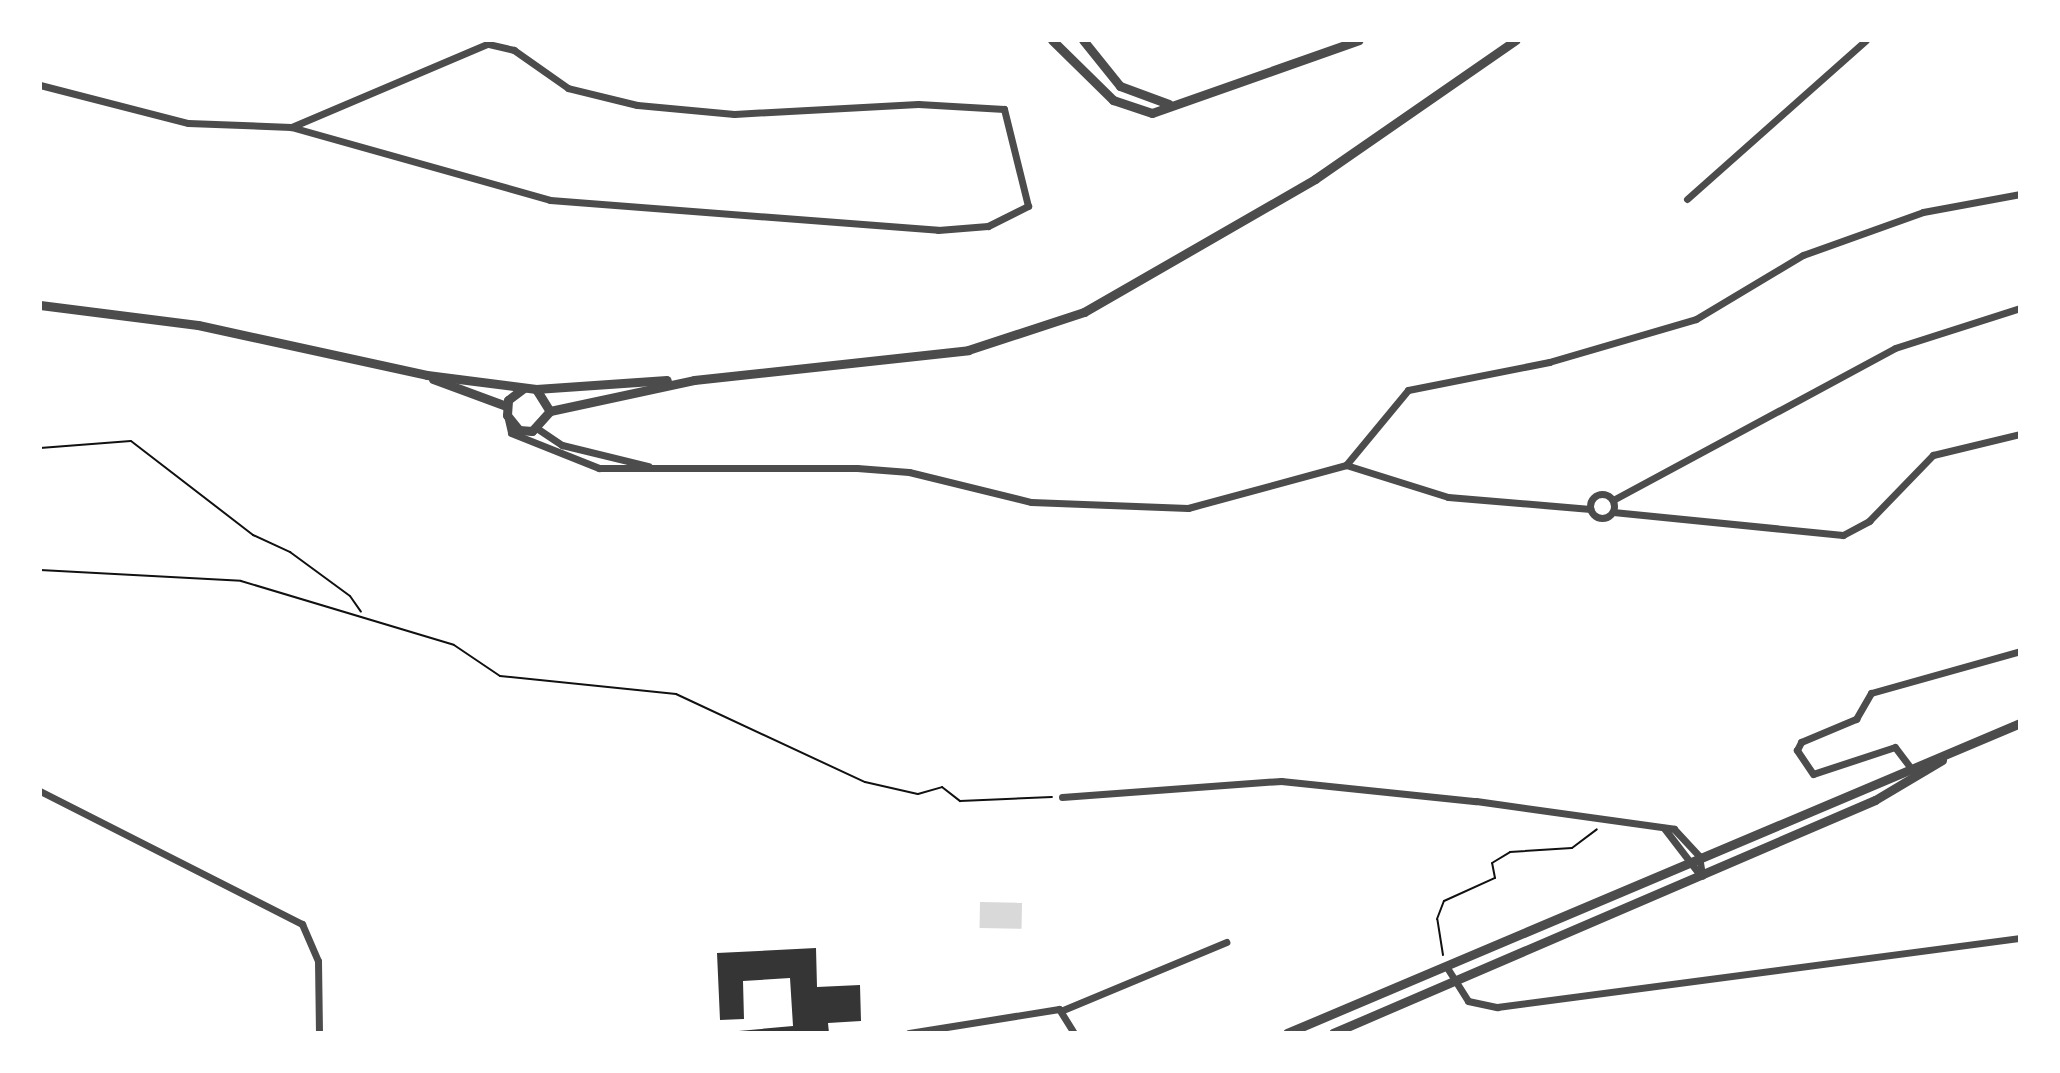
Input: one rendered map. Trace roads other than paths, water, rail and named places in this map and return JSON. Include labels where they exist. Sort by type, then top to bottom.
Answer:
[{"type":"street","points":[[1052,40],[1086,78],[1127,108],[1152,113],[1359,40]]},
{"type":"street","points":[[40,305],[198,325],[427,375],[536,389],[694,380],[968,350],[1084,312],[1315,179],[1516,40]]},
{"type":"street","points":[[1687,199],[1866,40]]},
{"type":"street","points":[[1084,41],[1120,86],[1150,102],[1172,104]]},
{"type":"street","points":[[40,85],[188,123],[291,127],[550,200],[827,227],[988,226],[1028,206],[1019,157],[1004,109],[918,104],[734,114],[637,105],[568,88],[514,50],[487,42],[291,127]]},
{"type":"street","points":[[1346,465],[1408,390],[1549,362],[1696,319],[1803,255],[1923,212],[2020,194]]},
{"type":"street","points":[[1590,509],[1598,495],[1613,500],[1895,348],[2020,308]]},
{"type":"street","points":[[427,375],[506,410],[519,430],[538,429],[562,445],[670,471]]},
{"type":"street","points":[[538,429],[550,411],[694,380]]},
{"type":"street","points":[[506,410],[524,388]]},
{"type":"street","points":[[536,389],[550,411]]},
{"type":"street","points":[[506,410],[511,433],[554,455],[599,468],[670,471],[857,468],[909,472],[1031,502],[1188,508],[1346,465],[1448,497],[1590,509],[1603,519],[1613,512],[1843,535],[1869,521],[1933,455],[2020,434]]},
{"type":"street","points":[[1613,500],[1613,512]]},
{"type":"street","points":[[1910,767],[1895,747],[1813,774],[1801,766],[1798,746],[1856,719],[1871,693],[2020,651]]},
{"type":"street","points":[[1333,1033],[1702,877],[1888,794],[1945,758],[2020,723]]},
{"type":"street","points":[[1287,1033],[1910,767],[1945,758]]},
{"type":"street","points":[[1062,797],[1281,781],[1600,817],[1661,826],[1684,834],[1699,856],[1702,877]]},
{"type":"street","points":[[40,791],[302,924],[318,961],[319,1033]]},
{"type":"street","points":[[1661,826],[1702,877]]},
{"type":"street","points":[[1446,966],[1453,982],[1468,1001],[1497,1007],[2020,938]]},
{"type":"street","points":[[909,1033],[1063,1010],[1226,942]]},
{"type":"street","points":[[1063,1010],[1074,1033]]}]
